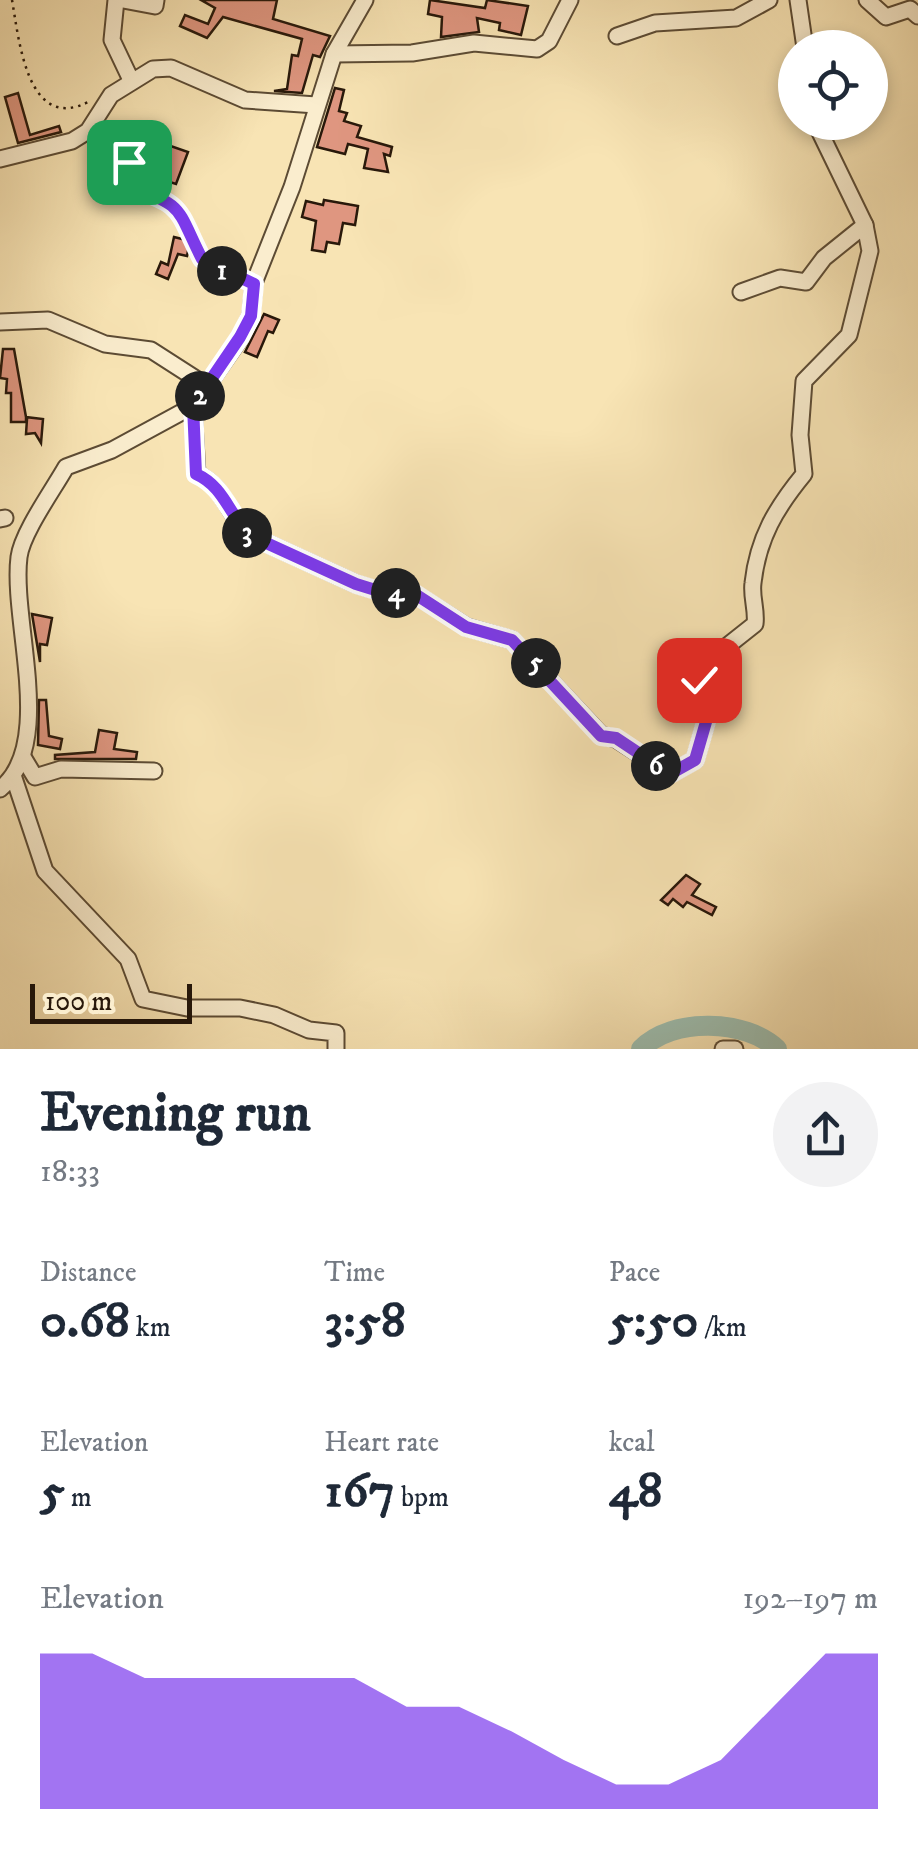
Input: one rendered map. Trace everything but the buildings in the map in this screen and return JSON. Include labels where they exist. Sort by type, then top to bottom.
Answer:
[{"type":"street","points":[[131,80],[112,40],[119,0],[155,6],[156,0]]},
{"type":"street","points":[[0,789],[14,778],[23,758],[28,694],[19,602],[19,553],[66,467],[112,450],[193,406],[251,316],[254,284],[292,186],[334,54],[366,0]]},
{"type":"street","points":[[334,54],[412,53],[474,43],[537,49],[550,42],[570,0]]},
{"type":"street","points":[[617,36],[655,23],[736,18],[769,0]]},
{"type":"street","points":[[798,0],[802,30]]},
{"type":"street","points":[[867,0],[886,18],[915,10]]},
{"type":"street","points":[[0,159],[72,141],[88,130],[111,95],[153,69],[171,68],[245,100],[316,105]]},
{"type":"street","points":[[193,406],[196,474],[219,488],[237,524],[251,536],[356,584],[385,593],[415,594],[466,627],[512,640],[601,736],[616,738],[670,774],[695,760],[710,708],[699,680],[702,666],[755,624],[752,584],[765,531],[777,504],[804,474],[800,435],[804,381],[849,335],[870,250],[865,225],[824,140]]},
{"type":"street","points":[[740,292],[780,278],[806,282],[824,258],[865,225]]},
{"type":"street","points":[[0,322],[48,320],[105,344],[151,350],[207,386]]},
{"type":"street","points":[[23,758],[36,777],[61,770],[154,771]]},
{"type":"street","points":[[14,778],[45,871],[128,960],[143,999],[188,1008],[210,1006],[274,1015],[308,1030],[336,1033],[336,1049]]},
{"type":"street","points":[[722,1049],[735,1049]]},
{"type":"path","points":[[12,0],[26,77],[33,89],[47,100],[76,109],[111,95]]},
{"type":"path","points":[[88,130],[121,136],[128,146],[126,186],[166,200],[182,212],[202,259],[254,284]]},
{"type":"waterway","points":[[641,1049],[671,1031],[709,1026],[747,1032],[777,1049]]},
{"type":"route","points":[[129,162],[126,186],[166,200],[182,212],[202,259],[224,273],[254,284],[251,316],[193,406],[193,466],[196,474],[219,488],[237,524],[251,536],[356,584],[385,593],[415,594],[444,609],[466,627],[512,640],[556,682],[601,736],[616,738],[670,774],[695,760],[710,708],[699,680]]}]
